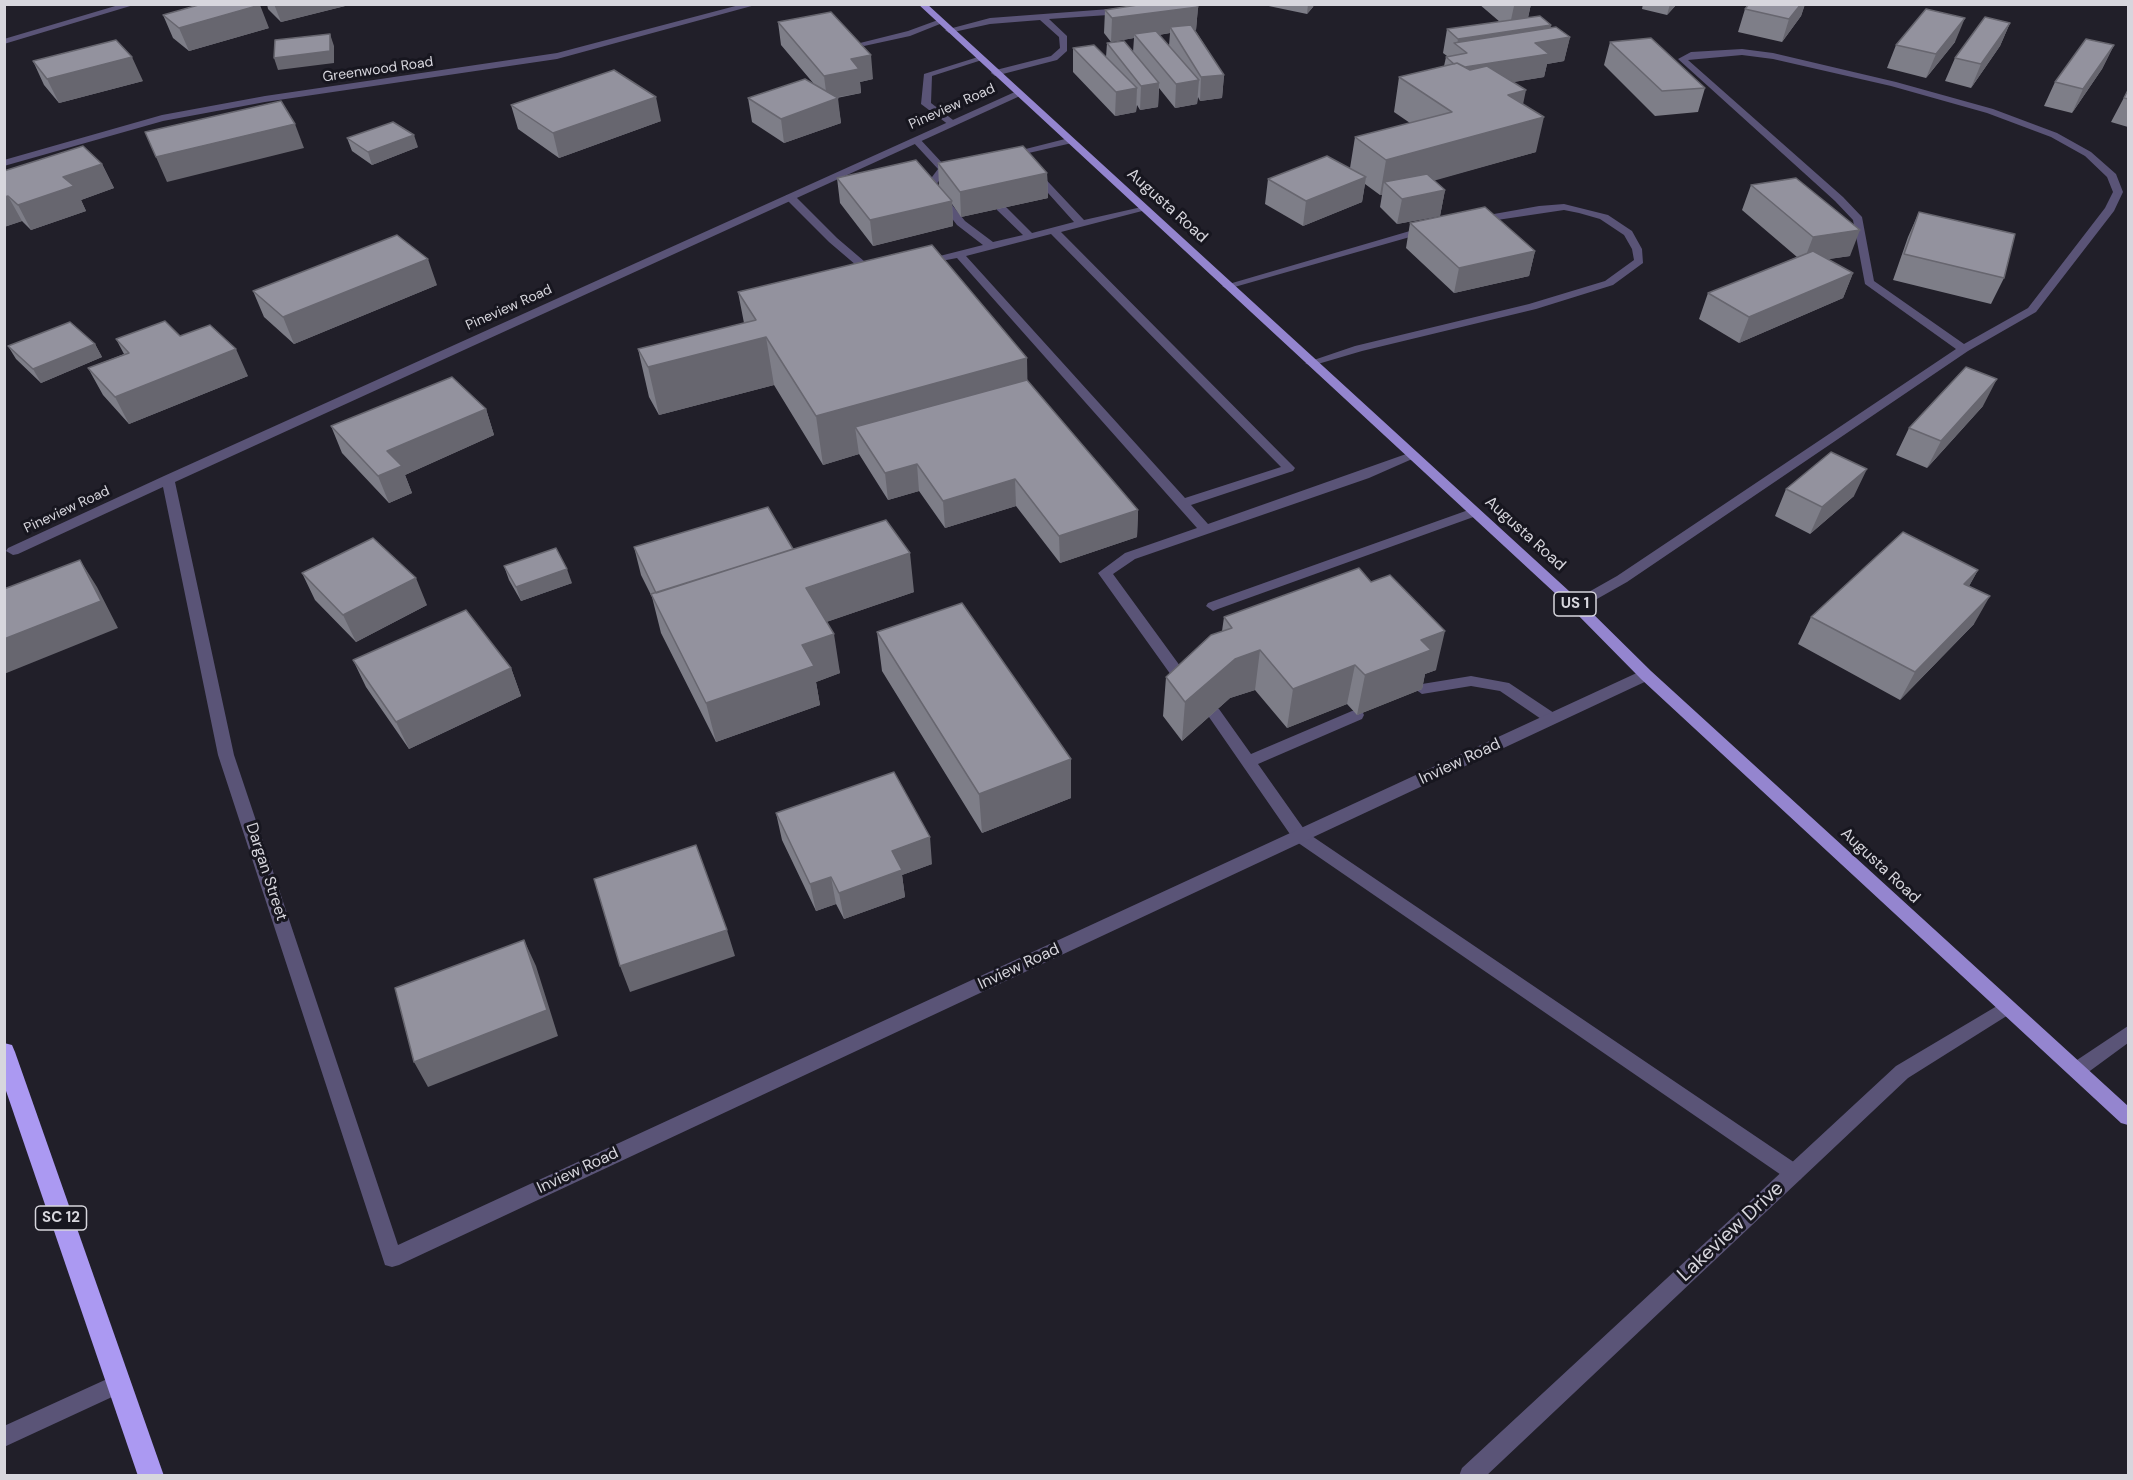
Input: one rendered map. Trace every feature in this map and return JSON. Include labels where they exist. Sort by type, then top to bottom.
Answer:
[{"type":"highway","name":"SC 12","points":[[4,1052],[151,1476]]},
{"type":"main road","name":"Augusta Road","points":[[922,4],[1017,94],[1576,605],[1646,675],[2128,1117]]},
{"type":"street","points":[[4,42],[134,4]]},
{"type":"street","name":"Greenwood Road","points":[[4,163],[162,118],[265,99],[557,56],[755,4]]},
{"type":"street","points":[[949,30],[990,21],[1044,18],[1155,4]]},
{"type":"street","points":[[995,73],[1054,58],[1064,49],[1063,36],[1044,18]]},
{"type":"street","points":[[864,43],[910,33],[941,22]]},
{"type":"street","points":[[1576,605],[1622,579],[1964,349],[2032,310],[2110,209],[2118,192],[2112,176],[2088,154],[2044,131],[1990,111],[1904,87],[1773,56],[1742,52],[1691,55],[1682,59],[1839,199],[1858,219],[1869,282],[1964,349]]},
{"type":"street","points":[[952,123],[926,104],[928,74],[981,59]]},
{"type":"street","name":"Pineview Road","points":[[14,550],[1017,94]]},
{"type":"street","points":[[916,140],[943,169]]},
{"type":"street","points":[[997,157],[1069,141]]},
{"type":"street","points":[[1016,153],[1081,223]]},
{"type":"street","points":[[969,163],[943,169],[931,185],[961,223],[991,246]]},
{"type":"street","points":[[790,197],[873,275],[884,273]]},
{"type":"street","points":[[1311,363],[1370,345],[1532,307],[1609,283],[1639,261],[1637,249],[1628,233],[1604,217],[1581,210],[1564,207],[1539,209],[1462,223]]},
{"type":"street","points":[[1001,208],[1030,236]]},
{"type":"street","points":[[916,265],[1142,208]]},
{"type":"street","points":[[1227,286],[1416,231],[1439,227]]},
{"type":"street","points":[[1053,230],[1288,468],[1183,503]]},
{"type":"street","points":[[959,254],[1207,531]]},
{"type":"street","points":[[1190,691],[1105,573],[1130,556],[1207,531],[1413,456]]},
{"type":"street","name":"Dargan Street","points":[[168,479],[226,755],[392,1258]]},
{"type":"street","points":[[1213,606],[1474,512]]},
{"type":"street","name":"Inview Road","points":[[392,1258],[1646,675]]},
{"type":"street","points":[[1422,689],[1471,681],[1504,687],[1552,719]]},
{"type":"street","points":[[1214,713],[1300,836],[1794,1173]]},
{"type":"street","points":[[1248,762],[1357,715]]},
{"type":"street","name":"Lakeview Drive","points":[[1470,1476],[1902,1072],[2007,1008]]},
{"type":"street","points":[[2077,1071],[2128,1034]]},
{"type":"street","points":[[4,1437],[118,1384]]},
{"type":"building","points":[[202,4],[260,5],[179,28],[163,15]]},
{"type":"building","points":[[1144,4],[1196,4],[1198,7],[1112,18],[1105,10]]},
{"type":"building","points":[[1749,4],[1801,4],[1789,19],[1745,9]]},
{"type":"building","points":[[1926,9],[1965,18],[1936,54],[1896,45]]},
{"type":"building","points":[[831,12],[871,55],[851,59],[859,69],[824,76],[778,22]]},
{"type":"building","points":[[1540,16],[1551,25],[1458,39],[1447,29]]},
{"type":"building","points":[[1985,17],[2010,23],[1981,64],[1955,58]]},
{"type":"building","points":[[1191,25],[1224,75],[1201,77],[1170,27]]},
{"type":"building","points":[[1556,27],[1570,37],[1535,43],[1549,54],[1465,67],[1454,64],[1446,57],[1467,53],[1454,43]]},
{"type":"building","points":[[1156,31],[1199,80],[1176,84],[1134,34]]},
{"type":"building","points":[[330,34],[330,51],[274,58],[275,40]]},
{"type":"building","points":[[1651,38],[1705,88],[1662,91],[1610,42]]},
{"type":"building","points":[[2086,39],[2114,45],[2083,89],[2055,82]]},
{"type":"building","points":[[116,40],[132,57],[47,79],[33,61]]},
{"type":"building","points":[[1124,41],[1159,83],[1141,86],[1107,43]]},
{"type":"building","points":[[1094,45],[1137,88],[1116,92],[1073,48]]},
{"type":"building","points":[[1457,63],[1470,70],[1487,66],[1526,90],[1508,95],[1544,117],[1386,160],[1355,137],[1452,112],[1399,77]]},
{"type":"building","points":[[614,70],[656,97],[553,133],[511,105]]},
{"type":"building","points":[[805,79],[838,98],[781,119],[748,98]]},
{"type":"building","points":[[281,101],[295,124],[156,157],[145,132]]},
{"type":"building","points":[[393,122],[414,135],[368,152],[347,138]]},
{"type":"building","points":[[83,146],[102,164],[63,177],[74,186],[18,205],[8,196],[4,197],[4,171]]},
{"type":"building","points":[[1023,146],[1047,173],[960,192],[938,163]]},
{"type":"building","points":[[1327,156],[1366,177],[1306,201],[1268,179]]},
{"type":"building","points":[[916,160],[952,201],[870,220],[837,178]]},
{"type":"building","points":[[1427,174],[1445,190],[1402,199],[1384,182]]},
{"type":"building","points":[[1796,178],[1860,230],[1813,237],[1751,185]]},
{"type":"building","points":[[1485,207],[1535,251],[1459,268],[1410,223]]},
{"type":"building","points":[[1919,212],[2015,234],[2004,278],[1904,254]]},
{"type":"building","points":[[397,235],[428,259],[283,317],[253,291]]},
{"type":"building","points":[[932,245],[1027,358],[816,416],[766,337],[648,367],[638,349],[756,320],[738,292]]},
{"type":"building","points":[[1813,251],[1853,273],[1749,317],[1708,293]]},
{"type":"building","points":[[165,321],[180,336],[210,325],[236,349],[115,397],[88,368],[129,353],[116,339]]},
{"type":"building","points":[[70,322],[95,344],[33,369],[8,346]]},
{"type":"building","points":[[1966,367],[1997,379],[1941,441],[1909,428]]},
{"type":"building","points":[[452,377],[486,409],[387,451],[402,466],[378,476],[331,426]]},
{"type":"building","points":[[1027,380],[1138,510],[1059,536],[1015,479],[943,501],[917,464],[885,473],[855,427]]},
{"type":"building","points":[[1831,452],[1867,469],[1822,507],[1786,489]]},
{"type":"building","points":[[768,507],[793,549],[656,593],[634,547]]},
{"type":"building","points":[[886,520],[910,553],[806,588],[834,634],[802,645],[814,666],[706,703],[651,594]]},
{"type":"building","points":[[1903,532],[1978,570],[1964,584],[1990,596],[1915,672],[1811,617]]},
{"type":"building","points":[[373,538],[416,578],[343,615],[302,573]]},
{"type":"building","points":[[556,548],[567,569],[516,587],[504,566]]},
{"type":"building","points":[[80,560],[101,601],[4,639],[4,589]]},
{"type":"building","points":[[1359,568],[1371,582],[1390,575],[1445,631],[1421,640],[1431,650],[1365,675],[1355,665],[1293,689],[1260,650],[1235,659],[1185,702],[1166,677],[1211,635],[1232,628],[1224,617]]},
{"type":"building","points":[[962,603],[1071,759],[979,794],[877,632]]},
{"type":"building","points":[[466,610],[511,668],[396,722],[353,660]]},
{"type":"building","points":[[894,772],[930,837],[892,851],[902,870],[839,893],[831,877],[810,884],[776,813]]},
{"type":"building","points":[[696,845],[727,930],[620,966],[594,879]]},
{"type":"building","points":[[524,940],[547,1010],[414,1062],[395,988]]}]
